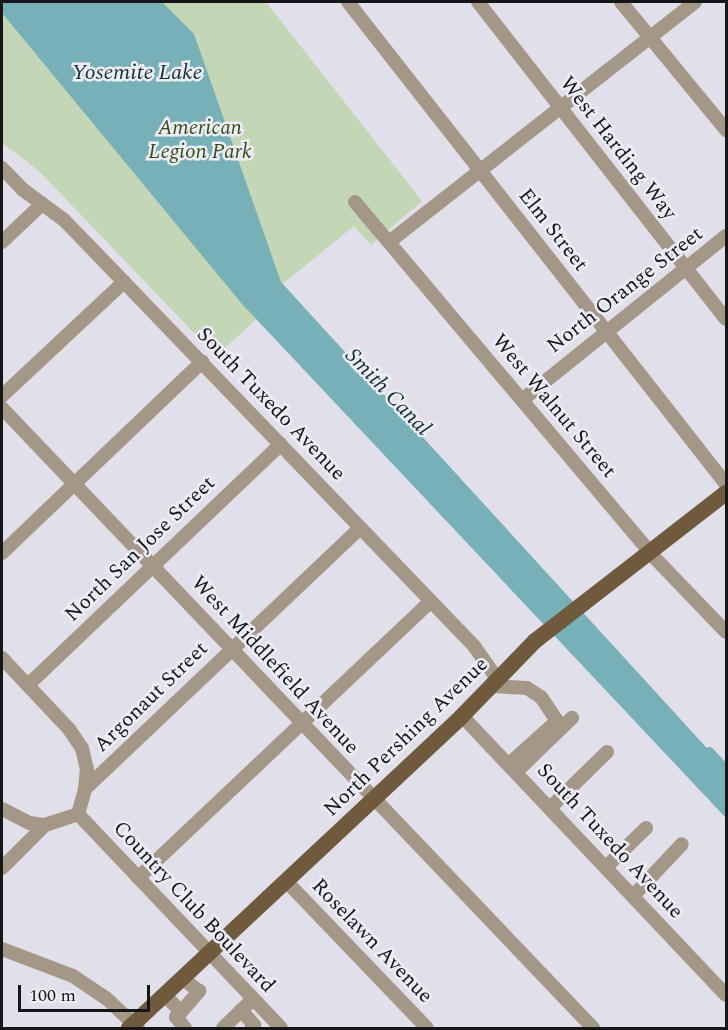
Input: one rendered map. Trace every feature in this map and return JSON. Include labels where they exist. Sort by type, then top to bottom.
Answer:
[{"type":"main road","name":"North Pershing Avenue","points":[[134,1027],[182,978],[462,716],[546,632],[651,554],[726,493]]},
{"type":"street","name":"West Harding Way","points":[[478,2],[726,319]]},
{"type":"street","points":[[621,2],[726,130]]},
{"type":"street","points":[[389,242],[695,2]]},
{"type":"street","name":"Elm Street","points":[[352,3],[726,484]]},
{"type":"street","name":"South Tuxedo Avenue","points":[[2,168],[42,204],[64,220],[281,444],[474,646],[495,683]]},
{"type":"street","name":"West Walnut Street","points":[[355,202],[651,554],[726,632]]},
{"type":"street","points":[[2,242],[42,204]]},
{"type":"street","name":"North Orange Street","points":[[522,400],[726,236]]},
{"type":"street","points":[[2,396],[124,282]]},
{"type":"street","points":[[2,553],[202,362]]},
{"type":"street","name":"West Middlefield Avenue","points":[[2,408],[593,1029]]},
{"type":"street","name":"North San Jose Street","points":[[28,685],[281,444]]},
{"type":"street","name":"Argonaut Street","points":[[85,789],[360,528]]},
{"type":"street","points":[[138,878],[430,602]]},
{"type":"street","points":[[2,658],[69,729],[82,748],[87,769],[85,789],[78,814],[45,825],[30,823],[2,809]]},
{"type":"street","points":[[495,683],[527,688],[541,697],[557,721],[512,768]]},
{"type":"street","name":"South Tuxedo Avenue","points":[[462,716],[726,995]]},
{"type":"street","points":[[512,768],[572,718]]},
{"type":"street","points":[[550,808],[607,752]]},
{"type":"street","name":"Country Club Boulevard","points":[[78,814],[281,1029]]},
{"type":"street","points":[[2,868],[45,825]]},
{"type":"street","points":[[606,867],[646,828]]},
{"type":"street","points":[[633,896],[682,844]]},
{"type":"street","name":"Roselawn Avenue","points":[[286,882],[427,1029]]},
{"type":"street","points":[[2,949],[74,976],[134,1027]]},
{"type":"street","points":[[182,978],[199,990],[176,1017],[185,1029]]},
{"type":"street","points":[[165,995],[181,1012]]},
{"type":"street","points":[[223,1029],[248,1020],[257,1004]]},
{"type":"green space","name":"American Legion Park","points":[[2,2],[266,2],[422,201],[371,245],[354,226],[279,287],[263,313],[216,356],[38,170],[2,143]]},
{"type":"water","name":"Yosemite Lake","points":[[2,2],[162,2],[194,34],[281,282],[726,769],[726,818],[242,304],[2,13]]},
{"type":"waterway","name":"Smith Canal","points":[[709,751],[726,769]]}]
